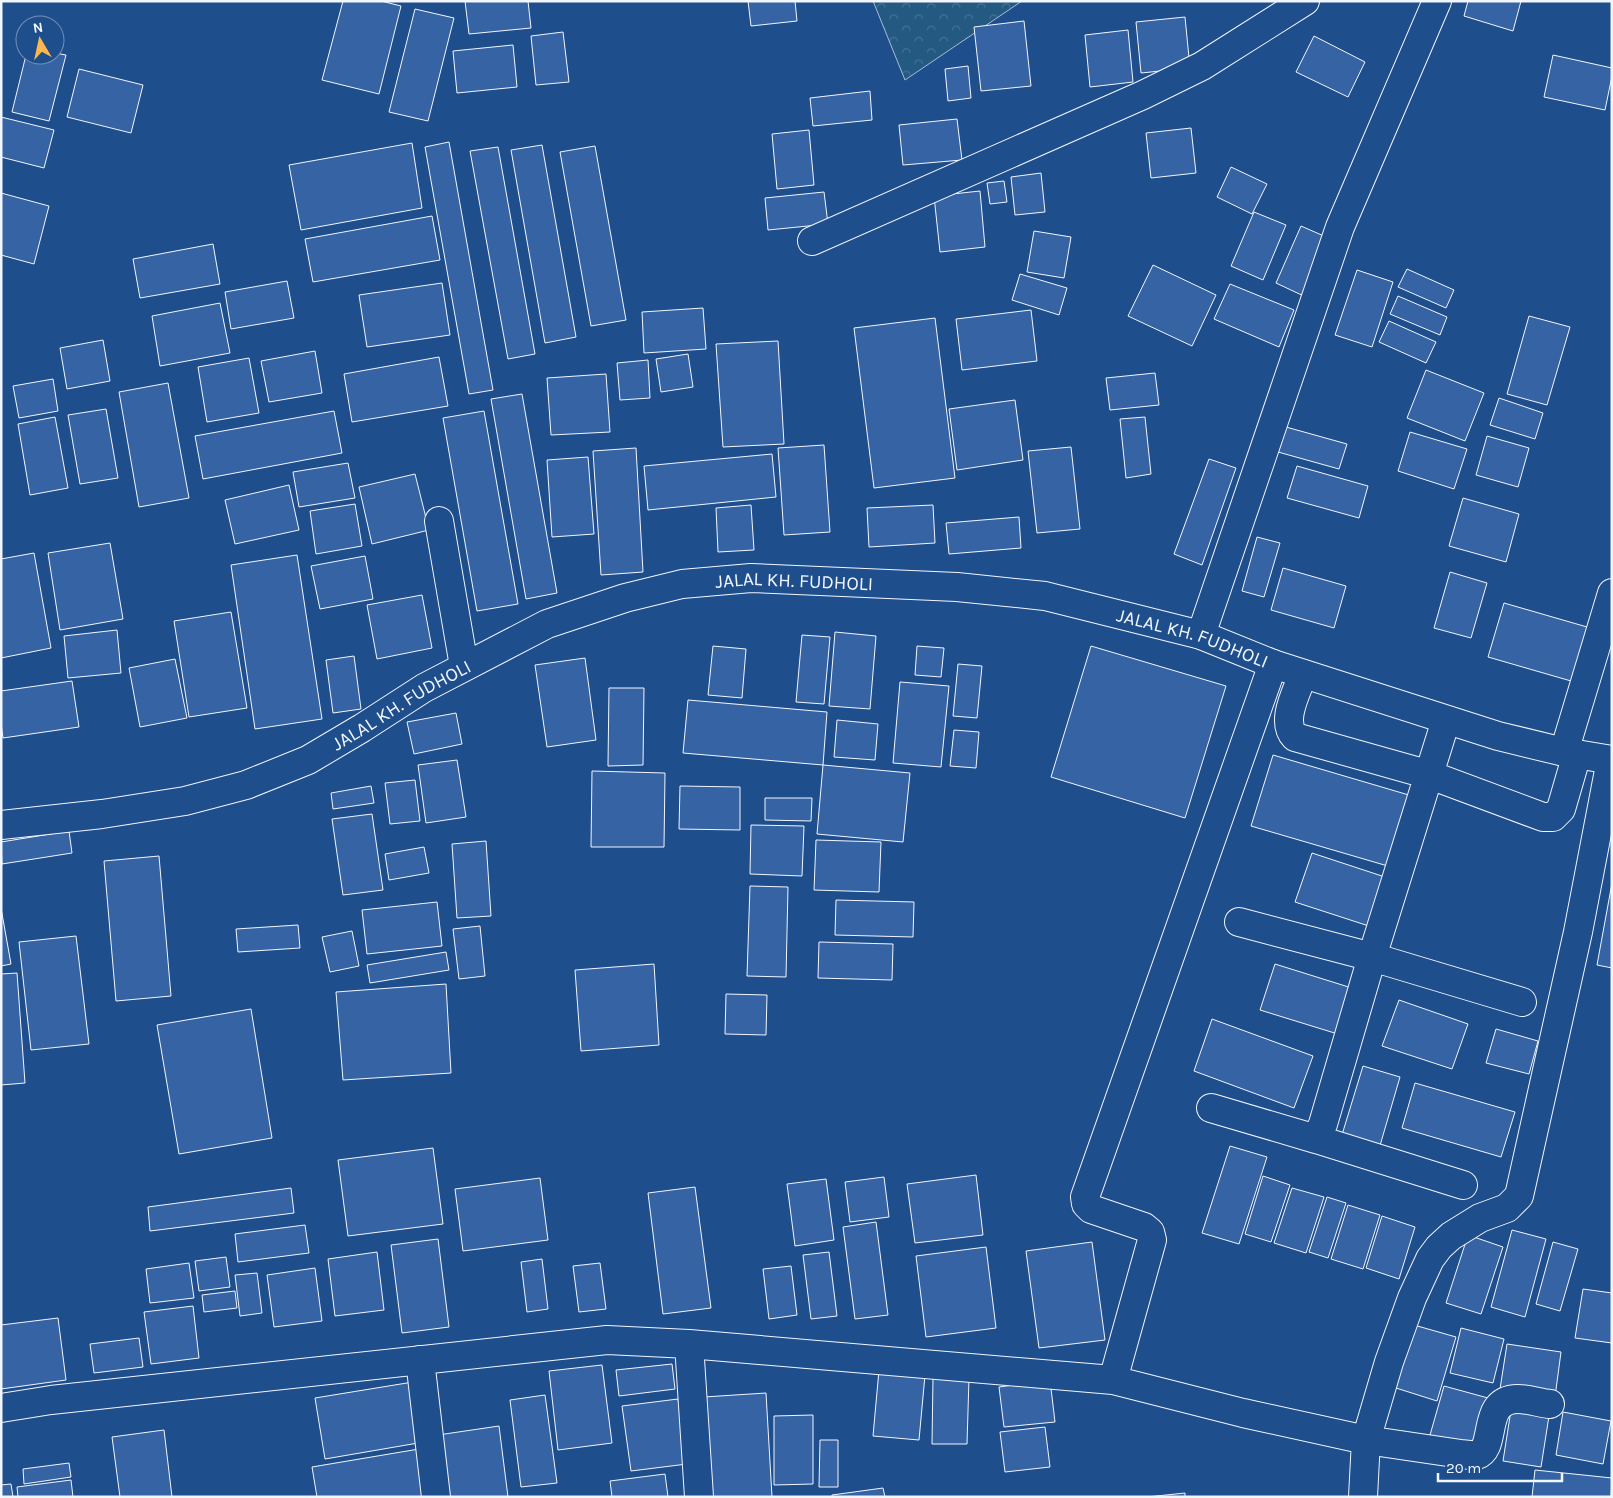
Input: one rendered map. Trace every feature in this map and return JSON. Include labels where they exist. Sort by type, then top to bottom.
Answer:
[{"type":"street","points":[[812,242],[1160,87],[1202,66],[1305,1]]},
{"type":"street","points":[[1202,635],[1340,227],[1437,1]]},
{"type":"street","points":[[439,521],[464,666]]},
{"type":"street","name":"JALAL KH. FUDHOLI","points":[[1,825],[102,814],[185,800],[246,785],[308,760],[424,688],[547,624],[625,598],[682,584],[751,578],[957,587],[1046,596],[1202,635],[1274,664],[1498,736],[1570,753],[1611,760]]},
{"type":"street","points":[[1304,674],[1289,717],[1290,726],[1295,737],[1430,775],[1543,817],[1553,817],[1561,809],[1570,753],[1612,593]]},
{"type":"street","points":[[1114,1380],[1152,1240],[1150,1232],[1144,1227],[1090,1209],[1086,1204],[1085,1197],[1274,664]]},
{"type":"street","points":[[1316,1139],[1323,1124],[1372,957],[1446,720]]},
{"type":"street","points":[[1363,1497],[1366,1440],[1389,1362],[1412,1298],[1430,1260],[1439,1247],[1451,1236],[1480,1218],[1507,1208],[1519,1196],[1576,942],[1611,760]]},
{"type":"street","points":[[1239,922],[1372,957],[1522,1002]]},
{"type":"street","points":[[1211,1108],[1463,1185]]},
{"type":"street","points":[[1,1408],[51,1400],[607,1340],[689,1344],[1114,1380],[1243,1413],[1366,1440],[1425,1450],[1477,1454],[1486,1445],[1493,1417],[1497,1408],[1502,1404],[1518,1399],[1550,1404]]},
{"type":"street","points":[[689,1344],[699,1497]]},
{"type":"street","points":[[420,1360],[436,1497]]},
{"type":"green space","points":[[873,1],[1022,1],[905,80]]},
{"type":"building","points":[[343,1],[381,1],[401,6],[379,94],[322,80]]},
{"type":"building","points":[[465,1],[528,1],[531,28],[469,34]]},
{"type":"building","points":[[748,1],[795,1],[797,21],[751,26]]},
{"type":"building","points":[[1468,1],[1521,1],[1513,31],[1464,16]]},
{"type":"building","points":[[415,9],[454,18],[428,121],[389,112]]},
{"type":"building","points":[[1185,17],[1190,68],[1141,73],[1136,22]]},
{"type":"building","points":[[1024,21],[1031,86],[981,91],[974,27]]},
{"type":"building","points":[[1128,30],[1133,82],[1090,87],[1085,35]]},
{"type":"building","points":[[563,32],[569,82],[536,85],[531,36]]},
{"type":"building","points":[[1314,36],[1365,62],[1348,97],[1296,72]]},
{"type":"building","points":[[513,45],[517,87],[457,93],[453,51]]},
{"type":"building","points":[[1553,55],[1612,68],[1605,110],[1544,97]]},
{"type":"building","points":[[24,65],[63,65],[49,121],[12,112]]},
{"type":"building","points":[[968,66],[971,98],[948,101],[945,69]]},
{"type":"building","points":[[79,69],[143,85],[131,133],[67,117]]},
{"type":"building","points":[[870,91],[872,120],[813,126],[810,98]]},
{"type":"building","points":[[1,117],[54,130],[44,168],[1,157]]},
{"type":"building","points":[[957,119],[962,160],[903,165],[899,125]]},
{"type":"building","points":[[1191,128],[1196,173],[1151,178],[1146,133]]},
{"type":"building","points":[[809,130],[814,185],[777,189],[772,134]]},
{"type":"building","points":[[449,142],[493,390],[469,394],[425,147]]},
{"type":"building","points":[[412,143],[422,208],[301,230],[289,165]]},
{"type":"building","points":[[542,145],[576,337],[545,343],[511,150]]},
{"type":"building","points":[[595,146],[626,320],[591,326],[560,152]]},
{"type":"building","points":[[498,147],[535,354],[508,359],[470,151]]},
{"type":"building","points":[[1231,167],[1267,184],[1252,214],[1217,197]]},
{"type":"building","points":[[1041,173],[1045,212],[1015,215],[1011,177]]},
{"type":"building","points":[[1004,181],[1007,202],[990,204],[987,183]]},
{"type":"building","points":[[980,191],[985,247],[940,252],[934,196]]},
{"type":"building","points":[[824,192],[828,224],[768,230],[765,198]]},
{"type":"building","points":[[1,193],[49,206],[34,264],[1,255]]},
{"type":"building","points":[[1254,212],[1286,225],[1263,280],[1231,266]]},
{"type":"building","points":[[432,216],[440,260],[313,282],[305,239]]},
{"type":"building","points":[[1301,226],[1333,240],[1308,298],[1276,283]]},
{"type":"building","points":[[1034,231],[1071,237],[1064,278],[1027,272]]},
{"type":"building","points":[[213,244],[220,284],[140,298],[133,259]]},
{"type":"building","points":[[1153,265],[1216,295],[1192,346],[1128,316]]},
{"type":"building","points":[[1407,269],[1454,290],[1446,308],[1398,287]]},
{"type":"building","points":[[1357,270],[1393,282],[1372,347],[1335,335]]},
{"type":"building","points":[[1020,274],[1067,288],[1059,315],[1012,300]]},
{"type":"building","points":[[287,281],[294,318],[231,329],[225,292]]},
{"type":"building","points":[[442,283],[450,335],[367,347],[359,295]]},
{"type":"building","points":[[1230,284],[1294,310],[1279,347],[1214,319]]},
{"type":"building","points":[[1398,296],[1447,317],[1440,335],[1390,314]]},
{"type":"building","points":[[220,303],[230,353],[160,366],[152,316]]},
{"type":"building","points":[[703,308],[706,349],[644,353],[642,312]]},
{"type":"building","points":[[1031,310],[1037,361],[962,370],[956,319]]},
{"type":"building","points":[[1529,316],[1570,327],[1547,405],[1507,394]]},
{"type":"building","points":[[935,318],[955,478],[874,488],[854,328]]},
{"type":"building","points":[[1389,321],[1436,342],[1426,363],[1379,342]]},
{"type":"building","points":[[103,340],[110,381],[67,389],[60,348]]},
{"type":"building","points":[[778,341],[784,444],[723,447],[716,344]]},
{"type":"building","points":[[315,351],[322,393],[269,402],[261,361]]},
{"type":"building","points":[[688,354],[693,387],[661,392],[656,359]]},
{"type":"building","points":[[439,357],[448,406],[352,422],[344,374]]},
{"type":"building","points":[[249,358],[259,413],[207,422],[198,367]]},
{"type":"building","points":[[648,360],[650,398],[620,400],[617,363]]},
{"type":"building","points":[[1426,370],[1484,393],[1465,441],[1407,418]]},
{"type":"building","points":[[1155,373],[1159,405],[1110,410],[1106,378]]},
{"type":"building","points":[[606,374],[610,432],[551,435],[547,378]]},
{"type":"building","points":[[53,379],[58,411],[19,418],[13,386]]},
{"type":"building","points":[[168,383],[189,498],[139,507],[119,392]]},
{"type":"building","points":[[522,394],[557,593],[526,599],[491,399]]},
{"type":"building","points":[[1499,398],[1543,413],[1535,439],[1490,425]]},
{"type":"building","points":[[1015,400],[1023,460],[957,470],[949,409]]},
{"type":"building","points":[[106,409],[118,478],[80,484],[68,415]]},
{"type":"building","points":[[334,411],[342,453],[203,479],[195,436]]},
{"type":"building","points":[[484,411],[518,604],[477,611],[443,418]]},
{"type":"building","points":[[55,417],[68,488],[30,495],[18,424]]},
{"type":"building","points":[[1145,417],[1151,474],[1126,478],[1120,419]]},
{"type":"building","points":[[1286,427],[1347,444],[1339,469],[1278,452]]},
{"type":"building","points":[[1410,432],[1467,449],[1454,489],[1398,471]]},
{"type":"building","points":[[1487,436],[1529,448],[1518,487],[1476,475]]},
{"type":"building","points":[[824,445],[830,532],[784,535],[778,448]]},
{"type":"building","points":[[1071,447],[1080,529],[1037,533],[1028,451]]},
{"type":"building","points":[[636,448],[643,572],[601,575],[593,451]]},
{"type":"building","points":[[772,454],[776,497],[648,510],[644,466]]},
{"type":"building","points":[[588,457],[594,534],[552,537],[547,460]]},
{"type":"building","points":[[1209,459],[1236,468],[1202,565],[1174,554]]},
{"type":"building","points":[[348,463],[355,498],[299,507],[293,472]]},
{"type":"building","points":[[1297,466],[1368,486],[1359,518],[1287,498]]},
{"type":"building","points":[[415,474],[429,530],[372,544],[359,487]]},
{"type":"building","points":[[289,485],[299,530],[235,544],[225,500]]},
{"type":"building","points":[[1463,498],[1519,514],[1506,562],[1449,546]]},
{"type":"building","points":[[355,504],[362,546],[316,554],[310,511]]},
{"type":"building","points":[[751,505],[754,550],[718,552],[716,508]]},
{"type":"building","points":[[933,505],[935,543],[869,547],[867,508]]},
{"type":"building","points":[[1019,517],[1021,548],[949,554],[946,523]]},
{"type":"building","points":[[1257,537],[1280,543],[1264,597],[1242,591]]},
{"type":"building","points":[[110,543],[123,619],[60,630],[48,553]]},
{"type":"building","points":[[34,553],[51,648],[1,658],[1,559]]},
{"type":"building","points":[[297,555],[322,719],[255,729],[231,565]]},
{"type":"building","points":[[365,556],[373,599],[320,609],[311,566]]},
{"type":"building","points":[[1283,568],[1346,586],[1334,628],[1271,610]]},
{"type":"building","points":[[1450,572],[1487,583],[1471,638],[1434,628]]},
{"type":"building","points":[[422,595],[432,648],[377,659],[367,605]]},
{"type":"building","points":[[1504,603],[1594,629],[1578,683],[1488,657]]},
{"type":"building","points":[[231,612],[247,708],[189,717],[174,621]]},
{"type":"building","points":[[117,630],[121,673],[68,678],[64,636]]},
{"type":"building","points":[[835,632],[876,636],[870,709],[829,706]]},
{"type":"building","points":[[802,635],[830,637],[824,704],[796,702]]},
{"type":"building","points":[[713,646],[746,649],[742,698],[708,695]]},
{"type":"building","points":[[917,646],[944,648],[941,677],[915,675]]},
{"type":"building","points":[[1091,646],[1226,686],[1185,818],[1051,777]]},
{"type":"building","points":[[354,656],[361,709],[333,713],[326,660]]},
{"type":"building","points":[[585,658],[596,740],[547,747],[535,665]]},
{"type":"building","points":[[175,659],[187,718],[140,727],[129,668]]},
{"type":"building","points":[[958,664],[982,666],[977,718],[953,716]]},
{"type":"building","points":[[72,681],[79,727],[3,738],[1,691]]},
{"type":"building","points":[[900,682],[949,686],[941,767],[893,763]]},
{"type":"building","points":[[609,688],[644,688],[643,765],[608,766]]},
{"type":"building","points":[[688,700],[827,712],[823,765],[683,753]]},
{"type":"building","points":[[456,713],[462,744],[414,754],[407,722]]},
{"type":"building","points":[[837,720],[878,724],[875,760],[834,757]]},
{"type":"building","points":[[954,730],[979,732],[976,768],[950,766]]},
{"type":"building","points":[[1273,755],[1419,798],[1398,869],[1251,826]]},
{"type":"building","points":[[457,760],[466,817],[426,823],[418,765]]},
{"type":"building","points":[[823,765],[910,773],[903,842],[817,834]]},
{"type":"building","points":[[592,771],[665,773],[664,847],[591,847]]},
{"type":"building","points":[[415,780],[420,821],[390,824],[385,783]]},
{"type":"building","points":[[371,786],[374,803],[333,809],[331,793]]},
{"type":"building","points":[[680,786],[740,787],[740,830],[679,829]]},
{"type":"building","points":[[765,798],[812,798],[811,821],[765,820]]},
{"type":"building","points":[[372,814],[383,890],[343,895],[332,819]]},
{"type":"building","points":[[751,825],[804,826],[802,876],[750,874]]},
{"type":"building","points":[[69,831],[72,853],[2,864],[1,842]]},
{"type":"building","points":[[816,840],[881,842],[879,892],[814,890]]},
{"type":"building","points":[[486,841],[491,916],[457,918],[452,844]]},
{"type":"building","points":[[424,847],[429,873],[389,880],[385,854]]},
{"type":"building","points":[[1312,853],[1391,879],[1375,928],[1295,902]]},
{"type":"building","points":[[159,856],[171,996],[116,1001],[104,861]]},
{"type":"building","points":[[1612,883],[1612,968],[1597,965]]},
{"type":"building","points":[[750,886],[788,887],[786,977],[747,976]]},
{"type":"building","points":[[836,900],[914,902],[913,937],[835,935]]},
{"type":"building","points":[[437,902],[442,946],[367,954],[362,910]]},
{"type":"building","points":[[1,908],[11,964],[1,966]]},
{"type":"building","points":[[298,925],[300,948],[238,952],[236,929]]},
{"type":"building","points":[[480,926],[485,976],[459,979],[453,929]]},
{"type":"building","points":[[352,931],[359,966],[330,972],[322,937]]},
{"type":"building","points":[[76,936],[89,1044],[31,1050],[19,942]]},
{"type":"building","points":[[819,942],[893,944],[892,980],[818,978]]},
{"type":"building","points":[[446,952],[449,970],[370,983],[367,965]]},
{"type":"building","points":[[654,964],[659,1045],[581,1051],[575,970]]},
{"type":"building","points":[[1275,964],[1355,989],[1341,1035],[1260,1010]]},
{"type":"building","points":[[17,973],[25,1083],[1,1085],[1,974]]},
{"type":"building","points":[[446,984],[451,1073],[343,1080],[336,992]]},
{"type":"building","points":[[726,994],[767,995],[766,1035],[725,1034]]},
{"type":"building","points":[[1399,1000],[1468,1024],[1452,1069],[1382,1046]]},
{"type":"building","points":[[251,1009],[272,1138],[179,1154],[157,1025]]},
{"type":"building","points":[[1212,1019],[1313,1056],[1294,1108],[1194,1071]]},
{"type":"building","points":[[1496,1029],[1538,1041],[1529,1074],[1486,1063]]},
{"type":"building","points":[[1363,1066],[1400,1077],[1379,1149],[1341,1138]]},
{"type":"building","points":[[1415,1083],[1515,1112],[1501,1157],[1402,1128]]},
{"type":"building","points":[[1230,1146],[1267,1157],[1239,1244],[1202,1233]]},
{"type":"building","points":[[433,1148],[443,1224],[348,1236],[338,1160]]},
{"type":"building","points":[[976,1175],[983,1235],[915,1243],[907,1184]]},
{"type":"building","points":[[1263,1176],[1290,1185],[1271,1242],[1245,1234]]},
{"type":"building","points":[[884,1177],[889,1217],[850,1222],[845,1182]]},
{"type":"building","points":[[540,1178],[548,1240],[463,1251],[455,1189]]},
{"type":"building","points":[[826,1179],[834,1240],[795,1246],[787,1184]]},
{"type":"building","points":[[695,1187],[711,1308],[663,1314],[648,1193]]},
{"type":"building","points":[[291,1188],[294,1213],[150,1231],[148,1207]]},
{"type":"building","points":[[1292,1188],[1324,1197],[1306,1253],[1274,1243]]},
{"type":"building","points":[[1327,1197],[1346,1203],[1328,1258],[1309,1252]]},
{"type":"building","points":[[1348,1205],[1380,1215],[1363,1269],[1331,1259]]},
{"type":"building","points":[[1382,1216],[1415,1227],[1399,1279],[1366,1268]]},
{"type":"building","points":[[876,1222],[888,1315],[855,1319],[843,1227]]},
{"type":"building","points":[[305,1225],[309,1253],[238,1262],[235,1234]]},
{"type":"building","points":[[1512,1230],[1546,1239],[1525,1317],[1491,1307]]},
{"type":"building","points":[[1468,1235],[1503,1247],[1481,1314],[1446,1303]]},
{"type":"building","points":[[438,1239],[449,1327],[402,1333],[391,1245]]},
{"type":"building","points":[[1092,1242],[1105,1340],[1039,1348],[1026,1251]]},
{"type":"building","points":[[1553,1242],[1578,1249],[1560,1311],[1536,1304]]},
{"type":"building","points":[[986,1247],[996,1328],[926,1337],[916,1256]]},
{"type":"building","points":[[377,1252],[384,1310],[335,1316],[328,1259]]},
{"type":"building","points":[[829,1252],[837,1316],[811,1319],[803,1255]]},
{"type":"building","points":[[226,1257],[230,1287],[199,1291],[195,1261]]},
{"type":"building","points":[[542,1259],[548,1309],[527,1312],[521,1262]]},
{"type":"building","points":[[189,1263],[194,1298],[150,1303],[146,1269]]},
{"type":"building","points":[[600,1263],[606,1309],[579,1312],[573,1266]]},
{"type":"building","points":[[791,1266],[797,1315],[769,1319],[763,1269]]},
{"type":"building","points":[[315,1268],[322,1321],[274,1327],[267,1275]]},
{"type":"building","points":[[257,1273],[262,1313],[240,1316],[235,1275]]},
{"type":"building","points":[[1583,1289],[1612,1293],[1612,1343],[1575,1338]]},
{"type":"building","points":[[235,1291],[237,1308],[204,1312],[202,1295]]},
{"type":"building","points":[[193,1306],[199,1358],[151,1364],[144,1312]]},
{"type":"building","points":[[58,1318],[66,1380],[1,1389],[1,1325]]},
{"type":"building","points":[[1414,1325],[1456,1337],[1437,1401],[1396,1388]]},
{"type":"building","points":[[1461,1328],[1504,1339],[1493,1383],[1450,1373]]},
{"type":"building","points":[[139,1338],[143,1367],[94,1373],[90,1344]]},
{"type":"building","points":[[1507,1344],[1561,1352],[1555,1397],[1500,1389]]},
{"type":"building","points":[[672,1364],[675,1389],[619,1396],[616,1370]]},
{"type":"building","points":[[602,1365],[612,1443],[558,1450],[549,1371]]},
{"type":"building","points":[[879,1370],[925,1375],[919,1440],[873,1436]]},
{"type":"building","points":[[933,1377],[969,1378],[967,1444],[932,1444]]},
{"type":"building","points":[[1050,1380],[1055,1422],[1004,1427],[999,1387]]},
{"type":"building","points":[[413,1382],[424,1442],[325,1459],[315,1398]]},
{"type":"building","points":[[1444,1386],[1488,1398],[1474,1447],[1430,1435]]},
{"type":"building","points":[[766,1393],[772,1497],[710,1497],[704,1397]]},
{"type":"building","points":[[545,1395],[557,1483],[521,1487],[510,1400]]},
{"type":"building","points":[[678,1399],[687,1464],[631,1471],[622,1406]]},
{"type":"building","points":[[1511,1410],[1549,1416],[1541,1467],[1503,1461]]},
{"type":"building","points":[[1563,1412],[1611,1421],[1603,1464],[1556,1455]]},
{"type":"building","points":[[813,1415],[813,1484],[774,1485],[774,1416]]},
{"type":"building","points":[[499,1426],[508,1497],[445,1497],[438,1435]]},
{"type":"building","points":[[1045,1427],[1050,1467],[1005,1472],[1000,1432]]},
{"type":"building","points":[[164,1430],[172,1497],[120,1497],[112,1437]]},
{"type":"building","points":[[820,1440],[838,1440],[838,1487],[819,1487]]},
{"type":"building","points":[[419,1449],[427,1497],[317,1497],[312,1467]]},
{"type":"building","points":[[69,1463],[71,1477],[24,1484],[23,1469]]},
{"type":"building","points":[[1535,1470],[1612,1478],[1611,1497],[1532,1497]]},
{"type":"building","points":[[665,1474],[668,1497],[612,1497],[610,1481]]},
{"type":"building","points":[[71,1480],[73,1497],[18,1497],[17,1487]]},
{"type":"building","points":[[11,1484],[13,1497],[1,1497],[1,1485]]},
{"type":"building","points":[[883,1488],[885,1497],[832,1497],[832,1495]]},
{"type":"building","points":[[1185,1493],[1185,1497],[1147,1497]]}]
